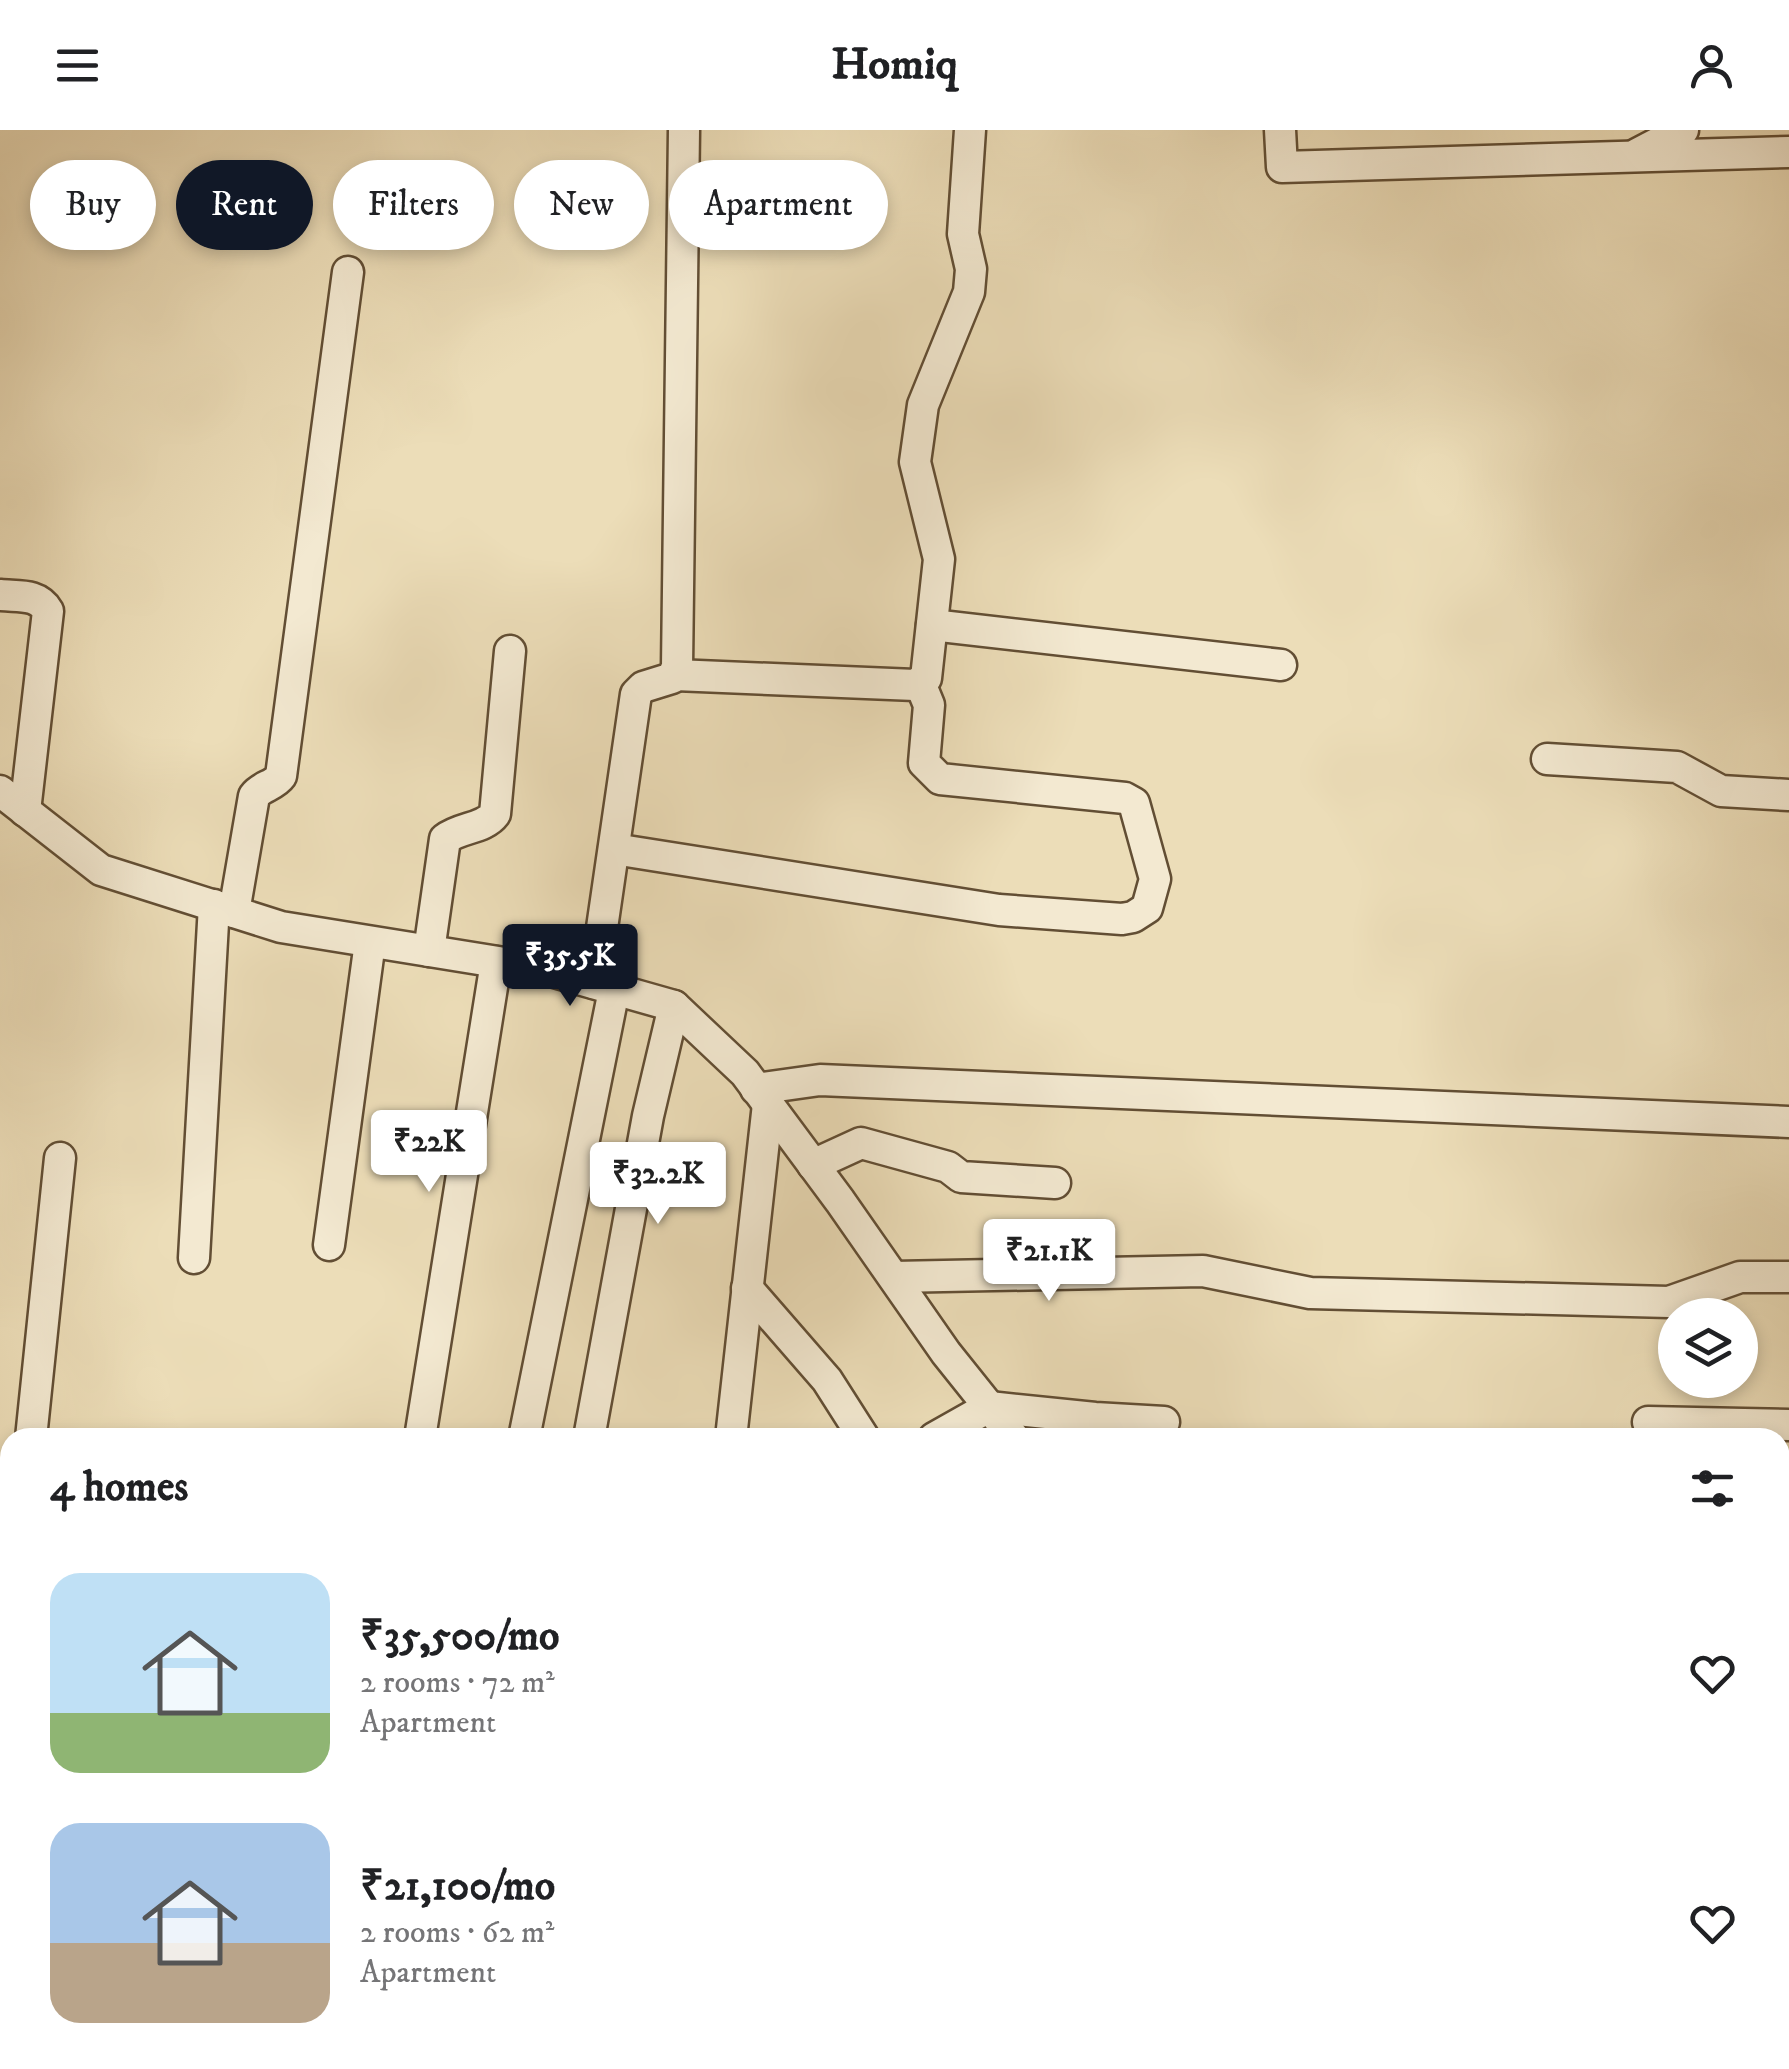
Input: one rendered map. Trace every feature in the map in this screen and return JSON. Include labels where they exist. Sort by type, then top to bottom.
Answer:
[{"type":"street","points":[[675,675],[684,130]]},
{"type":"street","points":[[526,1428],[604,987],[614,849],[636,694],[643,687],[675,675],[915,686],[926,678],[939,559],[915,462],[924,405],[968,292],[971,269],[963,234],[970,130]]},
{"type":"street","points":[[1280,130],[1282,167],[1789,152]]},
{"type":"street","points":[[1631,157],[1682,130]]},
{"type":"street","points":[[194,1258],[224,908],[254,796],[281,776],[348,272]]},
{"type":"street","points":[[0,595],[37,598],[48,611],[25,811]]},
{"type":"street","points":[[932,625],[1280,665]]},
{"type":"street","points":[[429,951],[445,839],[454,832],[488,822],[496,810],[510,651]]},
{"type":"street","points":[[614,849],[999,910],[1122,919],[1148,908],[1155,879],[1134,803],[1125,798],[940,779],[924,763],[930,710],[920,682]]},
{"type":"street","points":[[1547,760],[1677,767],[1721,791],[1789,795]]},
{"type":"street","points":[[0,791],[101,870],[281,927],[547,970],[674,1006],[744,1073],[946,1353],[1006,1428]]},
{"type":"street","points":[[330,1246],[370,942]]},
{"type":"street","points":[[422,1428],[496,962]]},
{"type":"street","points":[[591,1428],[648,1116],[674,1006]]},
{"type":"street","points":[[762,1096],[820,1080],[1789,1122]]},
{"type":"street","points":[[732,1428],[762,1096]]},
{"type":"street","points":[[813,1165],[864,1144],[948,1168],[962,1177],[1054,1183]]},
{"type":"street","points":[[32,1428],[60,1158]]},
{"type":"street","points":[[894,1277],[1203,1271],[1310,1294],[1670,1302],[1740,1276],[1789,1277]]},
{"type":"street","points":[[747,1288],[827,1380],[858,1428]]},
{"type":"street","points":[[952,1428],[989,1407],[1164,1422]]},
{"type":"street","points":[[1648,1422],[1789,1426]]}]
